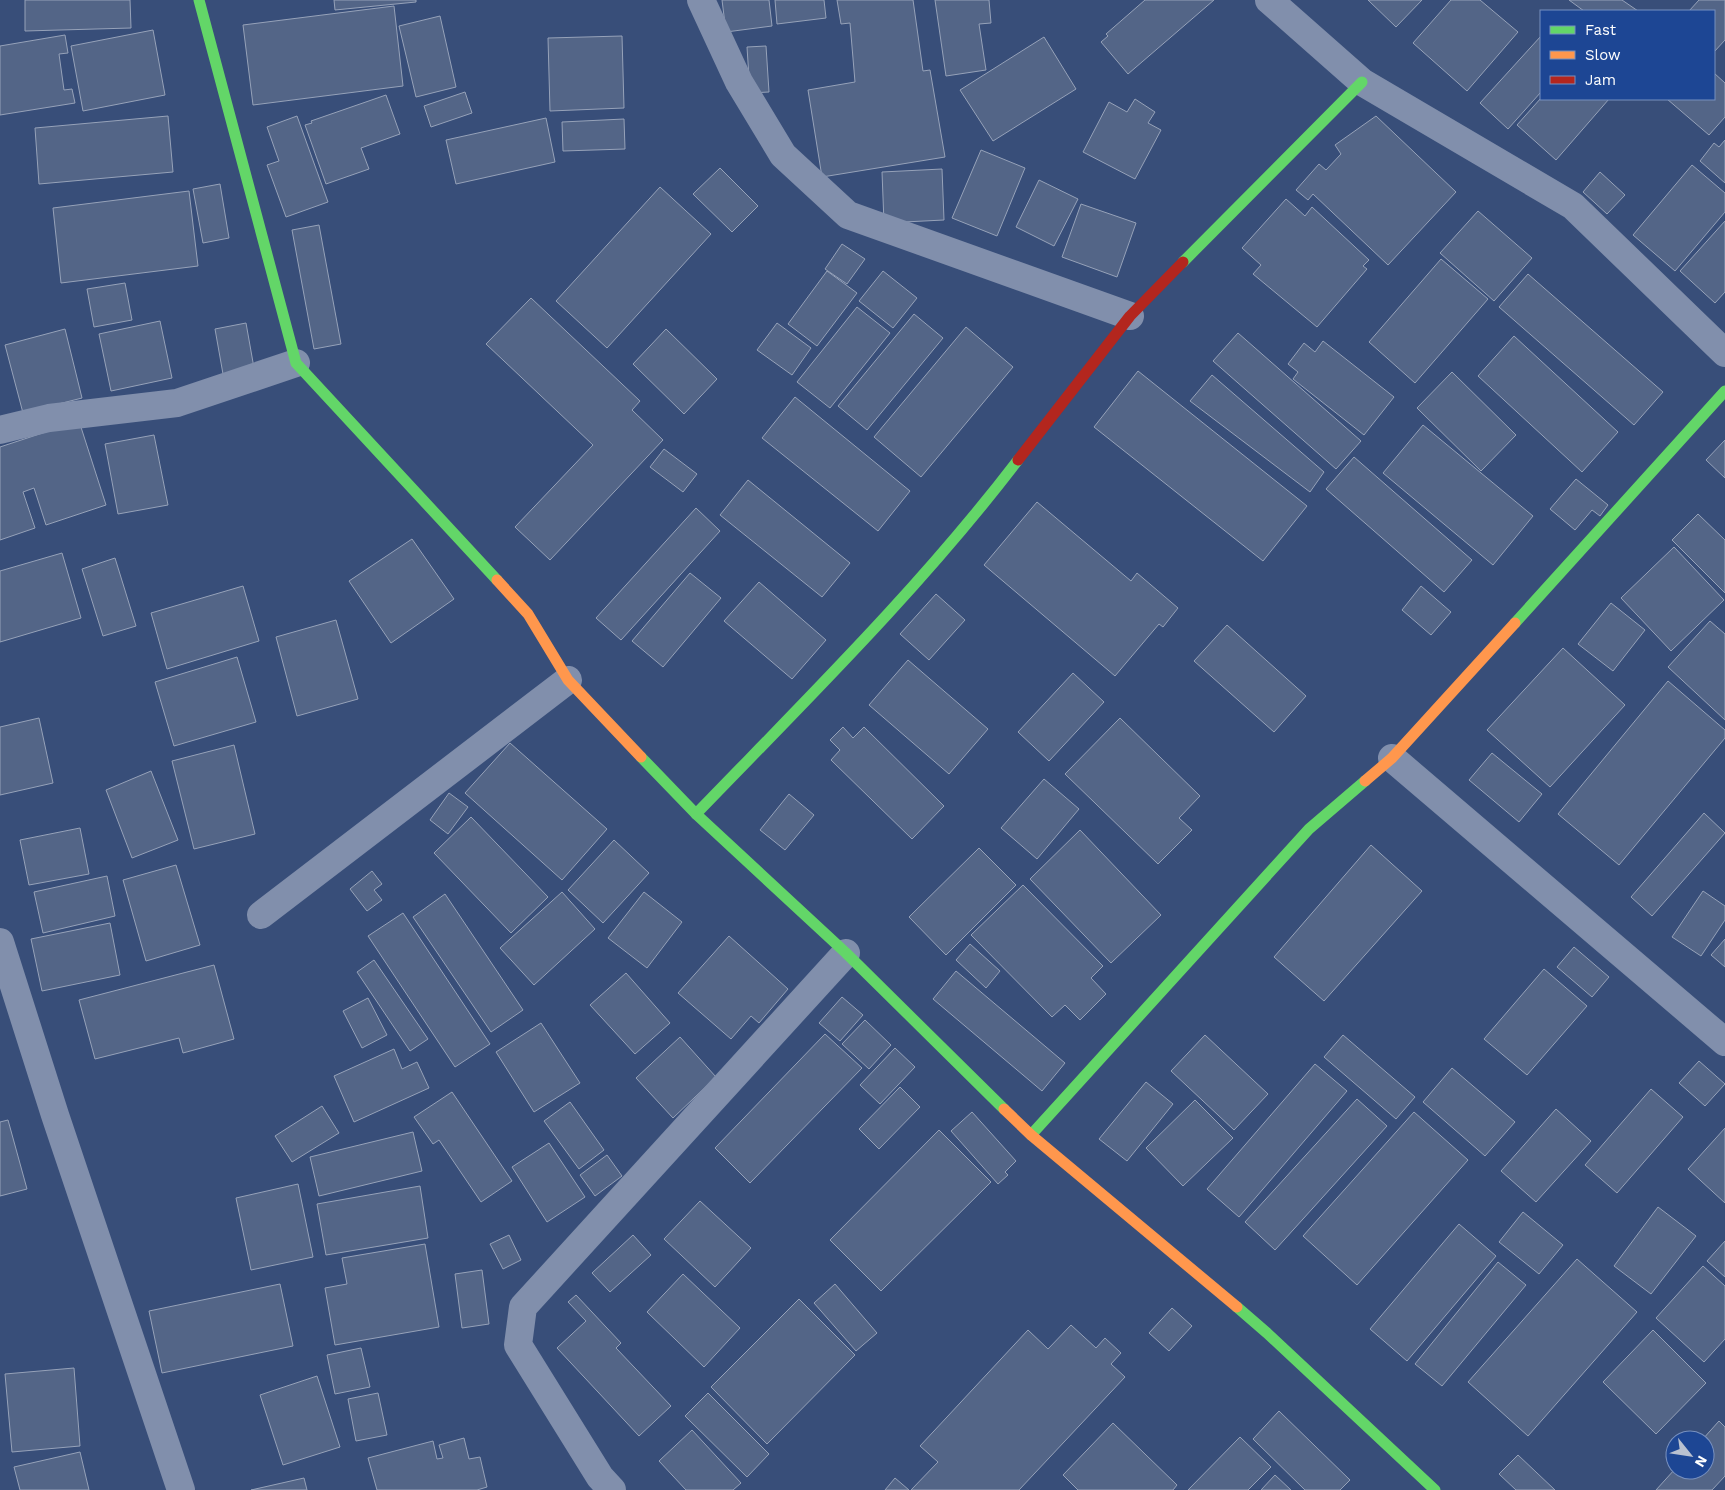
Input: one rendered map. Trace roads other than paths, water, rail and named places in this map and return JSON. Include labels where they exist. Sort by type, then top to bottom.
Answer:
[{"type":"street","points":[[198,0],[296,363],[528,614],[568,680],[696,814],[846,953],[1031,1135],[1267,1333],[1435,1490]]},
{"type":"street","points":[[701,0],[739,82],[783,155],[848,215],[1130,316]]},
{"type":"street","points":[[1270,0],[1362,82],[1573,206],[1725,353]]},
{"type":"street","points":[[696,814],[835,670],[970,522],[1130,316],[1362,82]]},
{"type":"street","points":[[0,430],[49,418],[177,403],[296,363]]},
{"type":"street","points":[[1031,1135],[1309,829],[1392,758],[1725,391]]},
{"type":"street","points":[[261,915],[568,680]]},
{"type":"street","points":[[1392,758],[1725,1042]]},
{"type":"street","points":[[0,942],[55,1115],[181,1490]]},
{"type":"street","points":[[612,1490],[600,1477],[518,1346],[523,1307],[846,953]]}]
